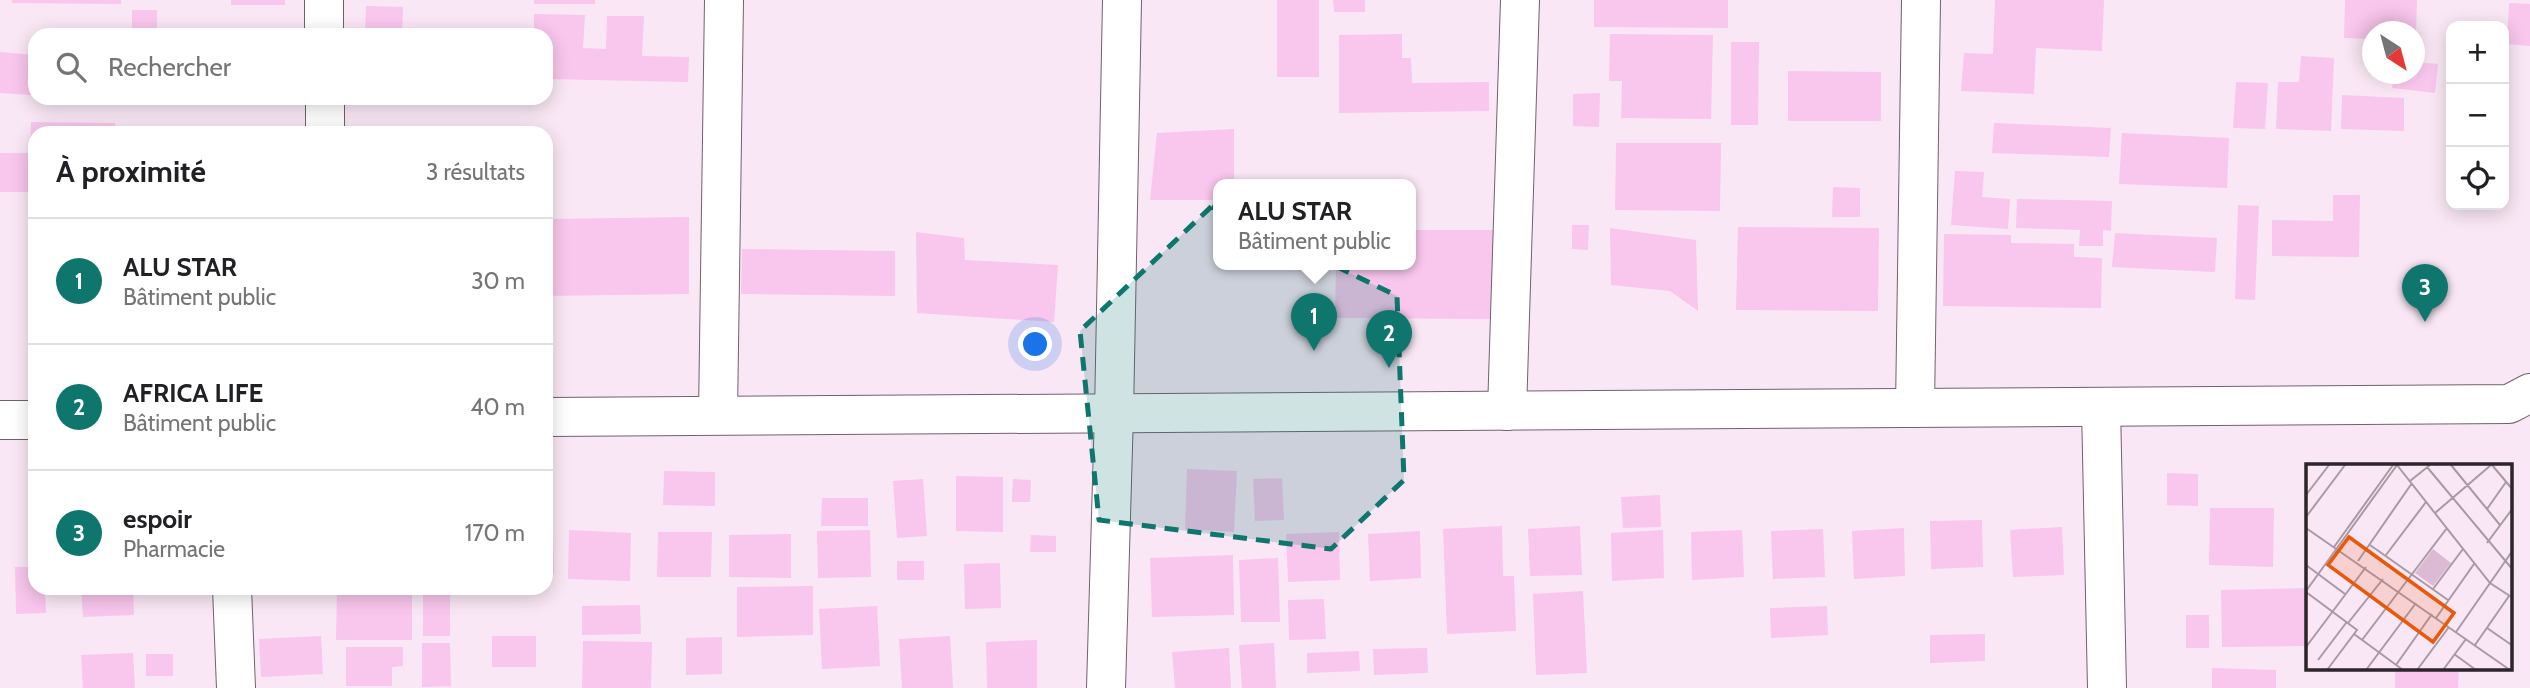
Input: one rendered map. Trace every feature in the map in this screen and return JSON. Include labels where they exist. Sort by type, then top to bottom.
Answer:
[{"type":"street","points":[[324,0],[324,28]]},
{"type":"street","points":[[718,415],[724,0]]},
{"type":"street","points":[[1106,688],[1122,0]]},
{"type":"street","points":[[1507,411],[1520,0]]},
{"type":"street","points":[[1915,408],[1921,0]]},
{"type":"street","points":[[325,105],[326,126]]},
{"type":"street","points":[[553,417],[2510,404],[2530,393]]},
{"type":"street","points":[[2101,407],[2107,688]]},
{"type":"street","points":[[0,420],[28,420]]},
{"type":"street","points":[[232,595],[236,688]]},
{"type":"highlighted area","points":[[1212,206],[1397,296],[1404,480],[1331,549],[1099,520],[1080,331]]},
{"type":"building","points":[[12,0],[121,0],[121,4],[12,3]]},
{"type":"building","points":[[231,0],[285,0],[285,5],[231,5]]},
{"type":"building","points":[[534,0],[595,0],[595,4],[534,4]]},
{"type":"building","points":[[1277,0],[1319,0],[1319,77],[1277,77]]},
{"type":"building","points":[[1333,0],[1365,0],[1365,12],[1334,12]]},
{"type":"building","points":[[1594,0],[1728,0],[1728,28],[1594,27]]},
{"type":"building","points":[[1995,0],[2104,0],[2102,51],[2036,48],[2034,94],[1961,91],[1964,53],[1993,54]]},
{"type":"building","points":[[2345,0],[2417,0],[2416,21],[2362,21],[2362,39],[2344,38]]},
{"type":"building","points":[[2509,3],[2530,4],[2530,46],[2509,44]]},
{"type":"building","points":[[366,6],[403,7],[402,28],[365,28]]},
{"type":"building","points":[[132,10],[157,10],[157,28],[132,28]]},
{"type":"building","points":[[534,14],[585,15],[583,48],[606,49],[607,16],[644,16],[642,56],[689,57],[688,82],[553,79],[553,28],[534,28]]},
{"type":"building","points":[[1402,34],[1402,58],[1411,58],[1412,83],[1489,82],[1489,111],[1339,113],[1339,35]]},
{"type":"building","points":[[1610,34],[1713,35],[1711,119],[1621,118],[1622,81],[1609,81]]},
{"type":"building","points":[[1731,42],[1759,42],[1758,125],[1731,125]]},
{"type":"building","points":[[0,52],[28,54],[28,95],[0,93]]},
{"type":"building","points":[[2301,56],[2334,58],[2331,131],[2276,129],[2278,82],[2299,82]]},
{"type":"building","points":[[2425,63],[2438,64],[2435,93],[2392,88],[2393,84],[2425,84]]},
{"type":"building","points":[[1788,71],[1881,72],[1881,121],[1788,121]]},
{"type":"building","points":[[2236,82],[2268,83],[2265,129],[2233,128]]},
{"type":"building","points":[[1600,93],[1599,127],[1573,126],[1573,94]]},
{"type":"building","points":[[2342,95],[2404,98],[2404,131],[2341,129]]},
{"type":"building","points":[[31,122],[115,123],[115,126],[31,126]]},
{"type":"building","points":[[1994,123],[2111,128],[2109,157],[1992,153]]},
{"type":"building","points":[[1234,129],[1234,179],[1213,179],[1213,200],[1150,200],[1157,133]]},
{"type":"building","points":[[2122,133],[2229,138],[2227,188],[2119,184]]},
{"type":"building","points":[[1616,143],[1721,143],[1720,211],[1615,210]]},
{"type":"building","points":[[0,153],[28,153],[28,192],[0,192]]},
{"type":"building","points":[[1955,171],[1984,172],[1982,197],[2010,199],[2008,229],[1951,225]]},
{"type":"building","points":[[1833,187],[1860,188],[1860,217],[1832,217]]},
{"type":"building","points":[[2333,195],[2360,195],[2359,257],[2272,256],[2272,220],[2333,221]]},
{"type":"building","points":[[2017,199],[2112,201],[2111,231],[2103,230],[2103,246],[2079,246],[2080,230],[2016,228]]},
{"type":"building","points":[[2238,205],[2259,206],[2255,300],[2235,299]]},
{"type":"building","points":[[689,217],[689,294],[553,296],[553,219]]},
{"type":"building","points":[[1572,225],[1589,225],[1588,250],[1572,249]]},
{"type":"building","points":[[1738,227],[1879,228],[1878,311],[1736,310]]},
{"type":"building","points":[[1610,228],[1696,240],[1698,311],[1670,291],[1611,285]]},
{"type":"building","points":[[1416,230],[1494,230],[1492,319],[1335,318],[1336,270],[1416,270]]},
{"type":"building","points":[[916,232],[964,238],[965,260],[1058,265],[1054,322],[917,313]]},
{"type":"building","points":[[2115,233],[2217,238],[2215,272],[2112,267]]},
{"type":"building","points":[[1944,234],[2011,235],[2011,243],[2074,244],[2074,257],[2102,258],[2101,308],[1943,306]]},
{"type":"building","points":[[742,249],[895,251],[895,296],[741,294]]},
{"type":"building","points":[[1187,469],[1237,471],[1234,532],[1185,529]]},
{"type":"building","points":[[664,471],[715,472],[715,506],[663,505]]},
{"type":"building","points":[[2167,473],[2198,474],[2198,506],[2167,505]]},
{"type":"building","points":[[956,476],[1003,477],[1003,532],[956,531]]},
{"type":"building","points":[[1282,478],[1284,520],[1255,521],[1253,479]]},
{"type":"building","points":[[923,479],[927,536],[897,538],[893,481]]},
{"type":"building","points":[[1013,479],[1031,480],[1030,502],[1012,502]]},
{"type":"building","points":[[1660,495],[1661,527],[1623,528],[1621,497]]},
{"type":"building","points":[[822,498],[868,498],[868,526],[821,526]]},
{"type":"building","points":[[2210,508],[2274,508],[2273,567],[2209,565]]},
{"type":"building","points":[[1982,520],[1983,567],[1931,569],[1930,521]]},
{"type":"building","points":[[1502,526],[1503,576],[1514,576],[1516,631],[1447,634],[1443,529]]},
{"type":"building","points":[[1580,526],[1582,575],[1530,576],[1528,529]]},
{"type":"building","points":[[2062,527],[2064,575],[2013,577],[2010,530]]},
{"type":"building","points":[[1904,528],[1905,576],[1854,579],[1852,531]]},
{"type":"building","points":[[1823,529],[1825,577],[1773,579],[1771,531]]},
{"type":"building","points":[[569,530],[631,533],[630,581],[568,579]]},
{"type":"building","points":[[870,530],[871,577],[818,578],[817,531]]},
{"type":"building","points":[[1663,530],[1664,578],[1612,581],[1611,533]]},
{"type":"building","points":[[1742,530],[1744,577],[1692,580],[1691,532]]},
{"type":"building","points":[[1420,531],[1421,578],[1370,581],[1368,534]]},
{"type":"building","points":[[658,532],[712,532],[711,577],[657,577]]},
{"type":"building","points":[[1339,532],[1340,580],[1288,582],[1286,534]]},
{"type":"building","points":[[791,534],[791,578],[729,577],[729,535]]},
{"type":"building","points":[[1031,535],[1056,536],[1056,552],[1030,552]]},
{"type":"building","points":[[1233,555],[1234,615],[1152,617],[1150,558]]},
{"type":"building","points":[[1278,558],[1280,622],[1241,622],[1239,560]]},
{"type":"building","points":[[897,561],[924,561],[924,580],[897,580]]},
{"type":"building","points":[[1000,563],[1001,608],[965,609],[964,564]]},
{"type":"building","points":[[15,567],[28,567],[28,595],[45,595],[46,613],[16,614]]},
{"type":"building","points":[[813,586],[813,635],[737,637],[737,587]]},
{"type":"building","points":[[2306,588],[2306,646],[2222,647],[2221,590]]},
{"type":"building","points":[[1583,591],[1587,673],[1536,675],[1533,594]]},
{"type":"building","points":[[81,595],[133,595],[134,615],[83,617]]},
{"type":"building","points":[[337,595],[412,595],[412,640],[336,640]]},
{"type":"building","points":[[423,595],[450,595],[450,636],[423,636]]},
{"type":"building","points":[[1324,599],[1326,639],[1289,640],[1288,600]]},
{"type":"building","points":[[640,605],[641,634],[582,635],[582,606]]},
{"type":"building","points":[[877,606],[880,666],[822,669],[819,609]]},
{"type":"building","points":[[1827,606],[1828,635],[1771,638],[1770,608]]},
{"type":"building","points":[[2186,615],[2209,615],[2209,648],[2186,648]]},
{"type":"building","points":[[1985,634],[1985,661],[1930,663],[1930,635]]},
{"type":"building","points":[[321,636],[323,674],[261,677],[259,639]]},
{"type":"building","points":[[492,636],[536,636],[536,667],[492,667]]},
{"type":"building","points":[[950,636],[953,688],[902,688],[899,639]]},
{"type":"building","points":[[722,637],[722,674],[686,675],[686,638]]},
{"type":"building","points":[[1037,640],[1037,688],[987,688],[986,642]]},
{"type":"building","points":[[583,641],[652,642],[651,688],[582,688]]},
{"type":"building","points":[[422,643],[450,643],[451,686],[422,687]]},
{"type":"building","points":[[1274,643],[1276,688],[1242,688],[1239,645]]},
{"type":"building","points":[[346,647],[403,647],[403,666],[392,667],[392,686],[346,686]]},
{"type":"building","points":[[1229,648],[1231,688],[1175,688],[1172,652]]},
{"type":"building","points":[[1427,648],[1428,673],[1374,675],[1373,649]]},
{"type":"building","points":[[1359,651],[1360,671],[1307,673],[1307,653]]},
{"type":"building","points":[[133,653],[135,688],[83,688],[81,655]]},
{"type":"building","points":[[146,654],[173,654],[173,676],[146,676]]},
{"type":"building","points":[[2212,668],[2276,670],[2276,688],[2212,688]]},
{"type":"building","points":[[2395,670],[2459,670],[2458,688],[2395,688]]},
{"type":"place","name":"espoir","points":[[2425,322]]},
{"type":"place","name":"ALU STAR","points":[[1314,351]]},
{"type":"place","name":"AFRICA LIFE","points":[[1389,368]]}]
